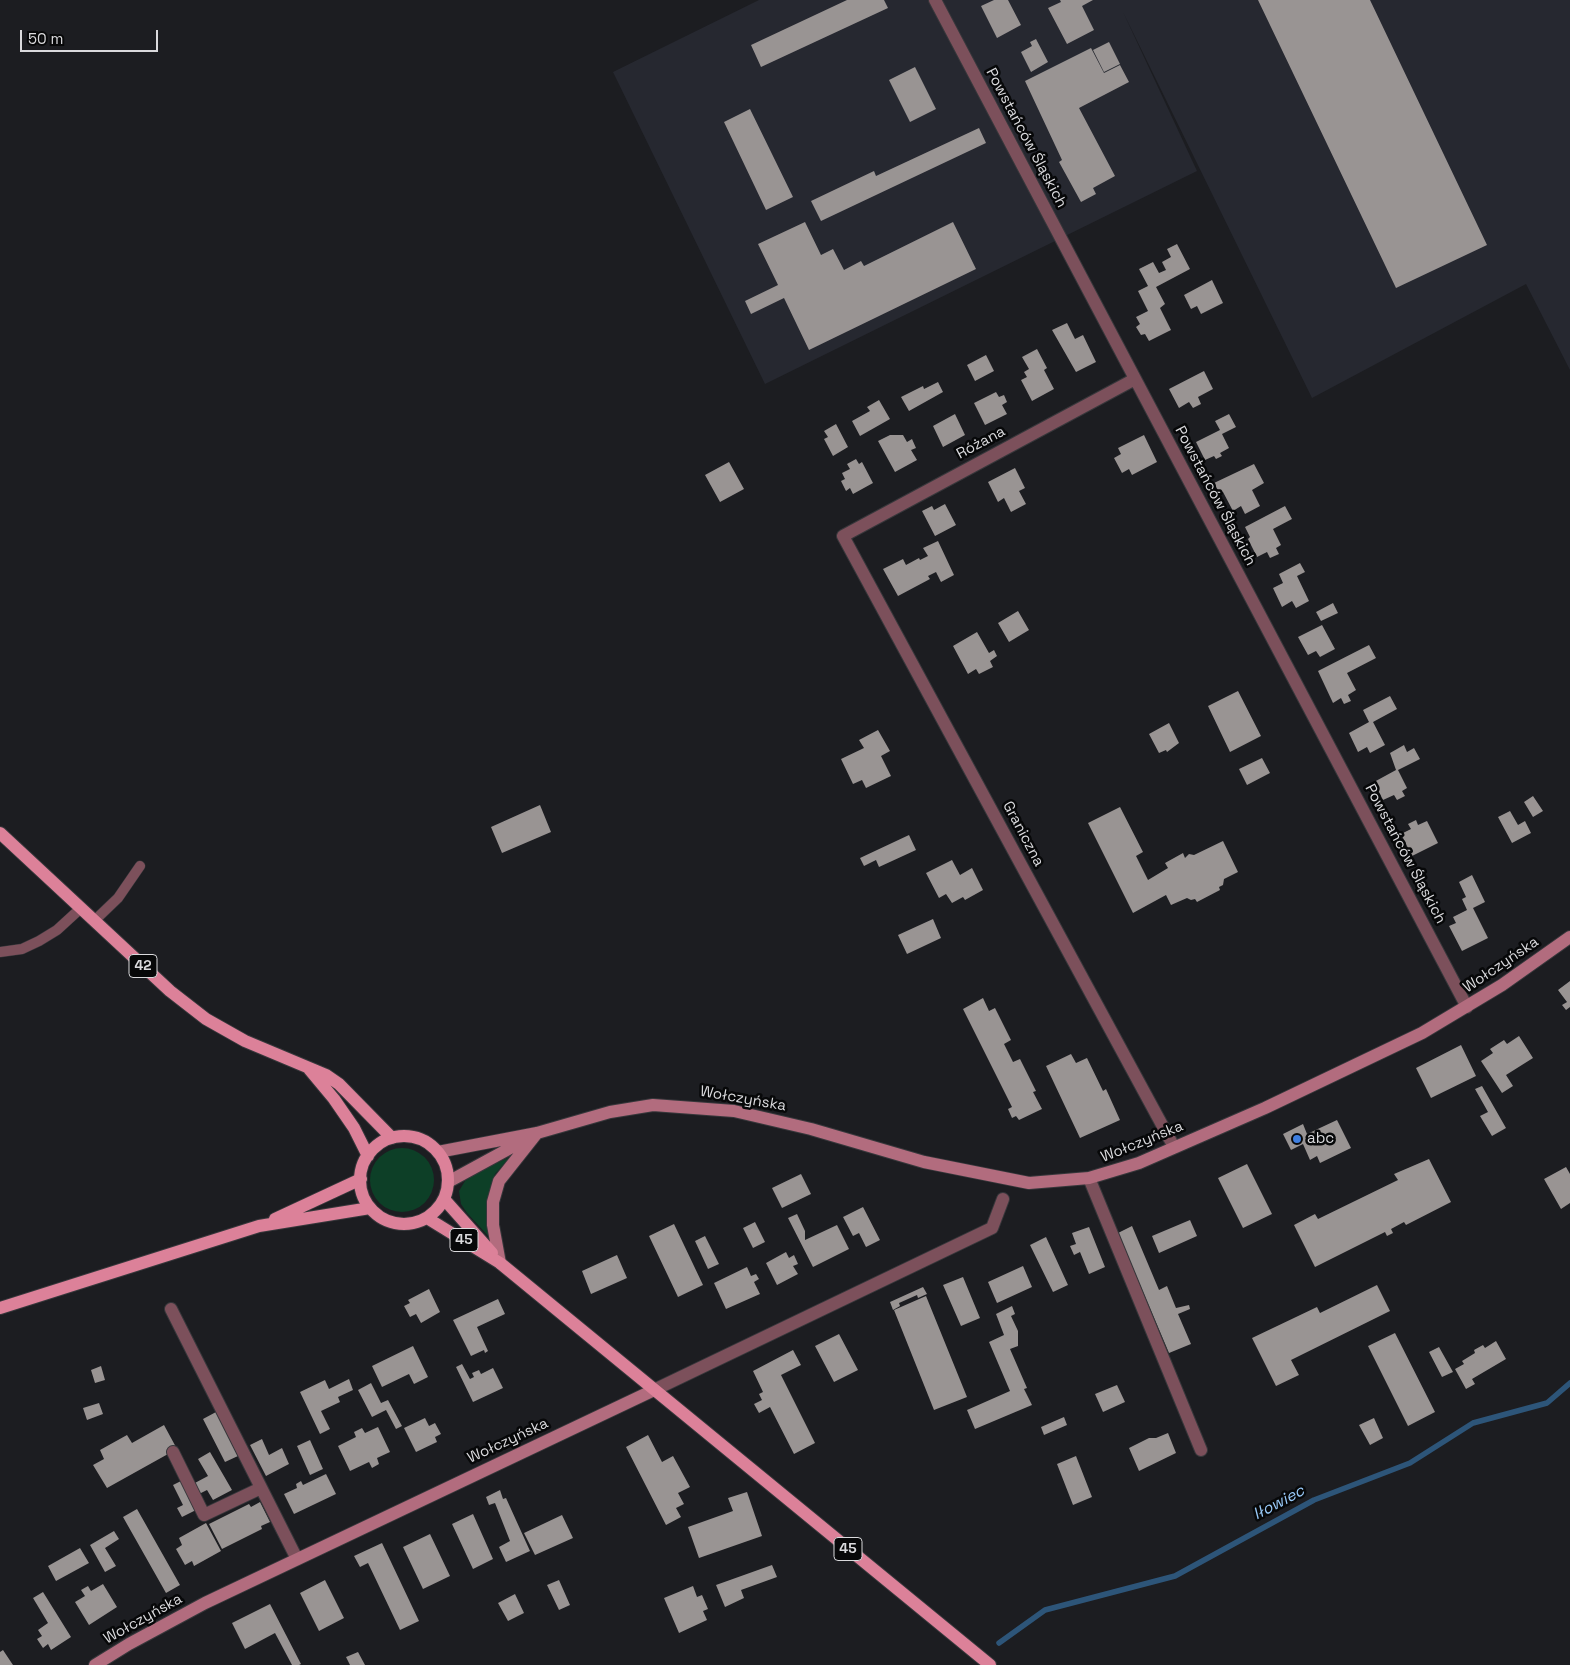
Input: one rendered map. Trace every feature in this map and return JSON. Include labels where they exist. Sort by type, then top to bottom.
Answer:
[{"type":"main road","name":"42","points":[[0,833],[170,991],[206,1019],[245,1041],[339,1084],[392,1138]]},
{"type":"main road","name":"42","points":[[307,1068],[334,1098],[354,1128],[368,1156]]},
{"type":"main road","points":[[392,1138],[417,1138],[438,1152],[446,1166],[448,1182],[444,1199],[437,1210],[427,1218],[416,1223],[403,1224],[380,1217],[370,1208],[363,1194],[361,1179],[368,1156],[378,1145],[392,1138]]},
{"type":"main road","points":[[0,1308],[259,1226],[361,1179]]},
{"type":"main road","name":"45","points":[[444,1199],[500,1263]]},
{"type":"main road","points":[[259,1226],[370,1208]]},
{"type":"main road","name":"45","points":[[427,1218],[500,1263],[990,1665]]},
{"type":"street","name":"Powstańców Śląskich","points":[[935,0],[1467,1007]]},
{"type":"street","name":"Różana","points":[[843,536],[1135,379]]},
{"type":"street","name":"Graniczna","points":[[843,536],[1174,1148]]},
{"type":"street","name":"Wołczyńska","points":[[438,1152],[537,1133],[610,1112],[653,1105],[734,1111],[772,1119],[924,1162],[981,1175],[1029,1183],[1089,1178],[1139,1163],[1174,1148],[1265,1108],[1422,1033],[1467,1007],[1570,937]]},
{"type":"street","name":"Wołczyńska","points":[[448,1182],[537,1133]]},
{"type":"street","points":[[500,1263],[493,1224],[493,1202],[499,1181],[537,1133]]},
{"type":"street","points":[[1089,1178],[1201,1450]]},
{"type":"street","name":"Wołczyńska","points":[[95,1665],[129,1644],[205,1604],[297,1559],[992,1228],[1002,1199]]},
{"type":"street","points":[[171,1309],[297,1559]]},
{"type":"street","points":[[173,1452],[204,1515],[261,1488]]},
{"type":"lane","points":[[94,921],[118,898],[140,866]]},
{"type":"lane","points":[[0,952],[22,949],[39,941],[57,930],[80,908]]},
{"type":"shaded area","points":[[759,0],[1570,0],[1570,370],[1526,284],[1312,398],[1123,12],[1197,171],[765,384],[613,72]]},
{"type":"green space","points":[[396,1148],[408,1148],[425,1157],[432,1168],[434,1180],[432,1192],[425,1203],[408,1212],[396,1212],[384,1207],[375,1198],[370,1186],[370,1174],[375,1162],[384,1153]]},
{"type":"green space","points":[[510,1157],[495,1174],[490,1190],[488,1199],[491,1239],[461,1204],[459,1191],[465,1181],[475,1173]]},
{"type":"building","points":[[847,0],[884,0],[888,8],[761,67],[751,45]]},
{"type":"building","points":[[994,0],[1008,0],[1021,25],[997,38],[981,6]]},
{"type":"building","points":[[1060,0],[1093,0],[1082,6],[1094,30],[1067,44],[1048,8],[1061,2]]},
{"type":"building","points":[[1258,0],[1370,0],[1487,245],[1396,288]]},
{"type":"building","points":[[1036,39],[1048,62],[1031,72],[1021,52],[1032,46],[1030,42]]},
{"type":"building","points":[[1109,42],[1120,64],[1104,72],[1093,50]]},
{"type":"building","points":[[1091,48],[1104,73],[1120,65],[1129,82],[1079,108],[1115,176],[1093,188],[1096,194],[1081,202],[1059,162],[1062,160],[1025,81]]},
{"type":"building","points":[[915,67],[936,109],[910,122],[889,80]]},
{"type":"building","points":[[750,109],[793,197],[766,210],[724,122]]},
{"type":"building","points":[[979,128],[986,143],[821,221],[811,201],[874,171],[876,176]]},
{"type":"building","points":[[805,222],[821,255],[833,249],[844,270],[861,261],[864,266],[953,222],[976,269],[809,350],[784,298],[751,314],[745,301],[778,285],[758,244]]},
{"type":"building","points":[[1177,244],[1190,269],[1156,287],[1165,304],[1160,308],[1171,330],[1149,341],[1145,334],[1141,335],[1136,327],[1140,324],[1136,317],[1148,311],[1138,291],[1148,286],[1139,269],[1153,262],[1159,273],[1166,270],[1162,262],[1171,257],[1167,249]]},
{"type":"building","points":[[1212,280],[1223,303],[1201,314],[1197,306],[1191,309],[1184,295]]},
{"type":"building","points":[[1067,323],[1075,339],[1083,335],[1096,362],[1076,372],[1052,330]]},
{"type":"building","points":[[1037,349],[1047,368],[1044,370],[1054,389],[1032,401],[1021,380],[1027,377],[1024,372],[1029,369],[1022,357]]},
{"type":"building","points":[[986,355],[994,371],[975,381],[967,365]]},
{"type":"building","points":[[1204,371],[1213,389],[1198,397],[1201,404],[1193,408],[1189,402],[1179,408],[1169,389]]},
{"type":"building","points":[[938,382],[943,392],[909,411],[901,397],[923,386],[924,389]]},
{"type":"building","points":[[996,392],[999,397],[1004,395],[1007,402],[1002,405],[1007,414],[985,425],[974,403]]},
{"type":"building","points":[[879,400],[890,419],[860,436],[852,421],[870,411],[867,407]]},
{"type":"building","points":[[955,414],[965,435],[943,447],[933,426]]},
{"type":"building","points":[[1229,414],[1236,427],[1222,434],[1229,448],[1220,453],[1222,456],[1216,459],[1214,456],[1205,460],[1196,442],[1220,430],[1215,421]]},
{"type":"building","points":[[836,424],[848,447],[833,456],[824,439],[828,437],[824,431]]},
{"type":"building","points":[[890,435],[903,435],[907,442],[912,439],[916,448],[911,450],[917,460],[895,472],[878,441]]},
{"type":"building","points":[[1144,435],[1157,462],[1132,475],[1129,469],[1122,473],[1114,458],[1121,454],[1118,448]]},
{"type":"building","points":[[856,459],[859,464],[862,462],[873,483],[853,494],[850,488],[846,491],[841,481],[845,479],[842,473],[850,469],[847,464]]},
{"type":"building","points":[[729,462],[744,489],[720,502],[705,475]]},
{"type":"building","points":[[1254,464],[1264,483],[1252,490],[1260,506],[1245,514],[1241,506],[1233,511],[1223,492],[1220,494],[1214,483]]},
{"type":"building","points":[[1015,468],[1025,488],[1019,491],[1026,504],[1011,512],[1004,498],[998,502],[988,482]]},
{"type":"building","points":[[945,504],[956,525],[935,536],[922,511],[932,506],[934,510]]},
{"type":"building","points":[[1285,506],[1292,519],[1273,529],[1281,545],[1276,548],[1279,554],[1270,558],[1267,552],[1257,557],[1248,539],[1250,537],[1245,527]]},
{"type":"building","points":[[938,541],[954,575],[941,582],[936,572],[928,576],[930,579],[898,596],[883,569],[903,559],[906,565],[919,558],[920,560],[928,556],[923,548]]},
{"type":"building","points":[[1300,563],[1305,572],[1297,576],[1309,601],[1296,608],[1292,601],[1282,607],[1273,588],[1283,583],[1279,574]]},
{"type":"building","points":[[1333,603],[1338,613],[1321,621],[1316,612]]},
{"type":"building","points":[[1018,611],[1029,630],[1009,642],[998,623]]},
{"type":"building","points":[[1322,625],[1335,649],[1320,657],[1316,651],[1308,655],[1298,637]]},
{"type":"building","points":[[977,632],[989,653],[994,650],[997,656],[990,661],[993,667],[979,674],[976,669],[968,674],[953,646]]},
{"type":"building","points":[[1369,645],[1376,658],[1347,673],[1356,690],[1348,695],[1351,701],[1344,704],[1341,698],[1333,703],[1318,671]]},
{"type":"building","points":[[1238,691],[1261,736],[1230,752],[1208,706]]},
{"type":"building","points":[[1390,696],[1397,709],[1373,722],[1385,745],[1370,753],[1367,747],[1358,752],[1349,733],[1369,722],[1363,710]]},
{"type":"building","points":[[1169,723],[1179,743],[1167,752],[1166,750],[1159,753],[1149,734]]},
{"type":"building","points":[[878,730],[890,751],[881,756],[891,776],[866,788],[862,780],[853,784],[841,759],[864,748],[859,740]]},
{"type":"building","points":[[1404,745],[1407,752],[1414,748],[1420,759],[1398,770],[1407,788],[1402,791],[1405,796],[1397,800],[1394,795],[1383,800],[1374,782],[1396,770],[1390,753]]},
{"type":"building","points":[[1262,758],[1270,773],[1247,785],[1239,769]]},
{"type":"building","points":[[1533,796],[1543,811],[1533,817],[1524,802]]},
{"type":"building","points":[[540,805],[551,832],[502,853],[491,827]]},
{"type":"building","points":[[1120,807],[1143,852],[1136,856],[1148,880],[1168,868],[1165,863],[1183,853],[1185,858],[1189,854],[1194,855],[1223,841],[1238,872],[1224,879],[1223,885],[1219,887],[1220,890],[1197,902],[1195,899],[1187,898],[1171,905],[1166,895],[1133,913],[1088,823]]},
{"type":"building","points":[[1510,811],[1518,825],[1525,821],[1531,833],[1512,843],[1498,817]]},
{"type":"building","points":[[1416,820],[1418,825],[1427,821],[1438,843],[1412,856],[1401,834],[1411,829],[1408,824]]},
{"type":"building","points":[[909,835],[916,850],[879,867],[876,860],[864,866],[860,858]]},
{"type":"building","points":[[952,860],[960,875],[972,868],[983,890],[965,900],[963,897],[952,903],[946,894],[939,898],[926,873]]},
{"type":"building","points":[[1472,875],[1485,902],[1473,908],[1488,938],[1462,951],[1449,926],[1456,923],[1453,917],[1467,910],[1462,899],[1466,897],[1459,882]]},
{"type":"building","points":[[933,919],[941,938],[907,954],[898,935]]},
{"type":"building","points":[[1570,981],[1570,1007],[1566,1010],[1562,1005],[1567,1002],[1558,990]]},
{"type":"building","points":[[983,998],[989,1011],[995,1008],[1011,1040],[1004,1044],[1013,1062],[1020,1059],[1036,1091],[1033,1092],[1042,1109],[1019,1120],[1016,1116],[1012,1118],[1008,1109],[1012,1107],[963,1009]]},
{"type":"building","points":[[1519,1036],[1533,1058],[1506,1075],[1513,1086],[1502,1093],[1481,1061],[1493,1053],[1490,1049],[1504,1040],[1507,1044]]},
{"type":"building","points":[[1461,1045],[1476,1076],[1431,1098],[1416,1068]]},
{"type":"building","points":[[1071,1054],[1076,1063],[1087,1058],[1103,1091],[1106,1089],[1120,1120],[1080,1138],[1046,1066]]},
{"type":"building","points":[[1482,1086],[1506,1128],[1492,1136],[1480,1116],[1488,1112],[1475,1089]]},
{"type":"building","points":[[1337,1120],[1351,1148],[1320,1163],[1317,1156],[1310,1160],[1303,1144],[1291,1150],[1283,1134],[1303,1124],[1307,1134]]},
{"type":"building","points":[[1429,1159],[1451,1202],[1406,1225],[1404,1222],[1391,1229],[1393,1233],[1387,1236],[1385,1232],[1315,1267],[1294,1225],[1315,1214],[1318,1219],[1398,1180],[1394,1174]]},
{"type":"building","points":[[1247,1164],[1272,1214],[1243,1228],[1218,1178]]},
{"type":"building","points":[[1566,1167],[1570,1174],[1570,1203],[1561,1209],[1544,1179]]},
{"type":"building","points":[[801,1174],[811,1194],[782,1208],[772,1188]]},
{"type":"building","points":[[863,1207],[880,1240],[866,1247],[859,1233],[853,1236],[843,1217]]},
{"type":"building","points":[[797,1214],[805,1231],[805,1240],[837,1225],[849,1249],[813,1267],[788,1218]]},
{"type":"building","points":[[1190,1220],[1197,1236],[1159,1253],[1152,1236]]},
{"type":"building","points":[[755,1222],[765,1242],[753,1248],[743,1228]]},
{"type":"building","points":[[674,1224],[703,1285],[678,1297],[649,1236]]},
{"type":"building","points":[[1132,1226],[1159,1290],[1167,1286],[1176,1308],[1189,1305],[1190,1309],[1178,1314],[1191,1344],[1169,1353],[1118,1233]]},
{"type":"building","points":[[1089,1227],[1105,1267],[1089,1274],[1080,1252],[1074,1255],[1070,1246],[1076,1244],[1072,1233]]},
{"type":"building","points":[[705,1236],[719,1264],[708,1269],[695,1241]]},
{"type":"building","points":[[1046,1237],[1068,1285],[1053,1292],[1030,1245]]},
{"type":"building","points":[[786,1252],[789,1258],[794,1255],[798,1264],[793,1266],[798,1274],[777,1285],[766,1263]]},
{"type":"building","points":[[617,1255],[627,1278],[591,1294],[582,1271]]},
{"type":"building","points":[[1023,1266],[1032,1287],[997,1303],[988,1282]]},
{"type":"building","points":[[747,1267],[751,1276],[756,1274],[759,1279],[754,1282],[760,1294],[726,1309],[714,1283]]},
{"type":"building","points":[[963,1277],[980,1318],[961,1326],[943,1285]]},
{"type":"building","points":[[1377,1285],[1390,1311],[1291,1360],[1299,1375],[1276,1386],[1252,1338],[1317,1307],[1320,1313]]},
{"type":"building","points":[[923,1287],[927,1294],[918,1298],[917,1295],[899,1303],[900,1306],[893,1310],[890,1302]]},
{"type":"building","points":[[429,1289],[440,1312],[421,1323],[416,1314],[410,1317],[404,1306],[410,1303],[408,1300]]},
{"type":"building","points":[[926,1296],[967,1397],[934,1410],[894,1310]]},
{"type":"building","points":[[498,1299],[505,1314],[477,1327],[488,1351],[485,1353],[484,1350],[471,1356],[453,1320]]},
{"type":"building","points":[[1012,1306],[1015,1314],[1011,1316],[1018,1331],[1018,1346],[1010,1349],[1027,1388],[1024,1389],[1032,1405],[975,1429],[967,1410],[1010,1391],[989,1342],[1004,1335],[996,1314]]},
{"type":"building","points":[[1395,1333],[1435,1412],[1408,1426],[1368,1346]]},
{"type":"building","points":[[839,1334],[858,1370],[834,1382],[815,1346]]},
{"type":"building","points":[[1496,1341],[1506,1359],[1472,1379],[1475,1384],[1466,1389],[1455,1369],[1464,1364],[1462,1361],[1475,1353],[1474,1350],[1483,1345],[1485,1348]]},
{"type":"building","points":[[413,1346],[428,1377],[414,1384],[409,1374],[382,1387],[372,1366]]},
{"type":"building","points":[[1439,1347],[1453,1372],[1442,1377],[1429,1352]]},
{"type":"building","points":[[793,1350],[801,1365],[781,1375],[815,1443],[794,1454],[770,1407],[759,1413],[754,1404],[762,1400],[759,1394],[763,1392],[753,1371]]},
{"type":"building","points":[[462,1364],[470,1379],[474,1377],[472,1373],[479,1370],[481,1374],[493,1368],[503,1388],[473,1402],[456,1367]]},
{"type":"building","points":[[101,1366],[105,1380],[95,1383],[91,1370]]},
{"type":"building","points":[[349,1379],[353,1390],[338,1397],[340,1402],[321,1411],[330,1429],[320,1434],[300,1392],[325,1380],[329,1389]]},
{"type":"building","points":[[371,1383],[381,1403],[388,1400],[402,1426],[396,1429],[386,1410],[372,1417],[358,1390]]},
{"type":"building","points":[[1117,1385],[1125,1402],[1103,1412],[1095,1394]]},
{"type":"building","points":[[99,1403],[103,1414],[87,1420],[83,1408]]},
{"type":"building","points":[[216,1412],[238,1456],[225,1462],[203,1419]]},
{"type":"building","points":[[1064,1417],[1067,1425],[1044,1435],[1041,1427]]},
{"type":"building","points":[[425,1418],[429,1426],[435,1423],[441,1434],[435,1437],[437,1442],[416,1452],[404,1428]]},
{"type":"building","points":[[1374,1418],[1383,1438],[1370,1445],[1359,1425]]},
{"type":"building","points":[[164,1425],[177,1449],[107,1488],[93,1465],[104,1459],[100,1450],[127,1435],[132,1443]]},
{"type":"building","points":[[378,1427],[390,1452],[377,1458],[379,1464],[372,1468],[369,1462],[350,1471],[338,1446],[356,1437],[354,1432],[362,1428],[365,1433]]},
{"type":"building","points":[[1168,1433],[1176,1453],[1139,1471],[1129,1448],[1149,1438],[1156,1438]]},
{"type":"building","points":[[648,1435],[662,1462],[673,1456],[690,1487],[678,1493],[684,1504],[676,1508],[681,1517],[666,1525],[626,1447]]},
{"type":"building","points":[[262,1439],[269,1455],[282,1448],[289,1464],[266,1476],[250,1445]]},
{"type":"building","points":[[310,1440],[323,1469],[310,1475],[297,1446]]},
{"type":"building","points":[[210,1452],[232,1490],[213,1500],[207,1490],[199,1494],[193,1484],[208,1476],[198,1459]]},
{"type":"building","points":[[1076,1456],[1092,1497],[1073,1505],[1057,1464]]},
{"type":"building","points":[[326,1474],[336,1494],[294,1514],[284,1494],[297,1488],[296,1484],[301,1481],[303,1485]]},
{"type":"building","points":[[181,1481],[196,1510],[182,1517],[177,1508],[183,1505],[173,1485]]},
{"type":"building","points":[[500,1490],[503,1499],[506,1498],[530,1551],[506,1562],[499,1547],[510,1541],[495,1503],[489,1505],[486,1497]]},
{"type":"building","points":[[747,1492],[762,1536],[699,1558],[688,1527],[733,1511],[728,1498]]},
{"type":"building","points":[[260,1502],[270,1522],[261,1526],[262,1529],[222,1549],[209,1524],[249,1504],[251,1507]]},
{"type":"building","points":[[137,1509],[180,1585],[166,1593],[123,1517]]},
{"type":"building","points":[[473,1514],[493,1559],[473,1569],[452,1524]]},
{"type":"building","points":[[562,1515],[573,1538],[535,1555],[524,1533]]},
{"type":"building","points":[[206,1523],[221,1551],[194,1566],[192,1561],[185,1565],[176,1549],[182,1545],[179,1538]]},
{"type":"building","points":[[114,1531],[119,1539],[105,1548],[116,1566],[105,1572],[90,1545]]},
{"type":"building","points":[[430,1534],[450,1576],[423,1589],[403,1547]]},
{"type":"building","points":[[382,1543],[419,1621],[400,1630],[368,1563],[360,1567],[354,1556]]},
{"type":"building","points":[[80,1548],[89,1563],[56,1581],[48,1566]]},
{"type":"building","points":[[772,1565],[777,1577],[741,1590],[744,1598],[725,1607],[716,1585]]},
{"type":"building","points":[[325,1580],[344,1618],[319,1631],[300,1593]]},
{"type":"building","points":[[559,1580],[570,1605],[559,1610],[547,1585]]},
{"type":"building","points":[[103,1584],[117,1607],[89,1625],[75,1602],[85,1596],[81,1590],[88,1586],[91,1591]]},
{"type":"building","points":[[693,1586],[697,1597],[702,1595],[708,1609],[703,1611],[707,1620],[679,1633],[664,1598]]},
{"type":"building","points":[[43,1592],[71,1637],[51,1650],[48,1644],[43,1648],[37,1639],[42,1636],[38,1630],[48,1623],[33,1598]]},
{"type":"building","points":[[515,1594],[524,1613],[508,1621],[498,1603]]},
{"type":"building","points":[[270,1604],[301,1664],[299,1665],[292,1665],[275,1633],[245,1649],[232,1623]]},
{"type":"building","points":[[3,1650],[13,1665],[0,1665],[0,1652]]},
{"type":"building","points":[[358,1652],[365,1665],[350,1665],[346,1657]]},
{"type":"waterway","name":"Iłowiec","points":[[999,1643],[1045,1610],[1175,1576],[1314,1500],[1410,1463],[1473,1423],[1547,1403],[1570,1383]]},
{"type":"place","name":"abc","points":[[1297,1139]]}]
